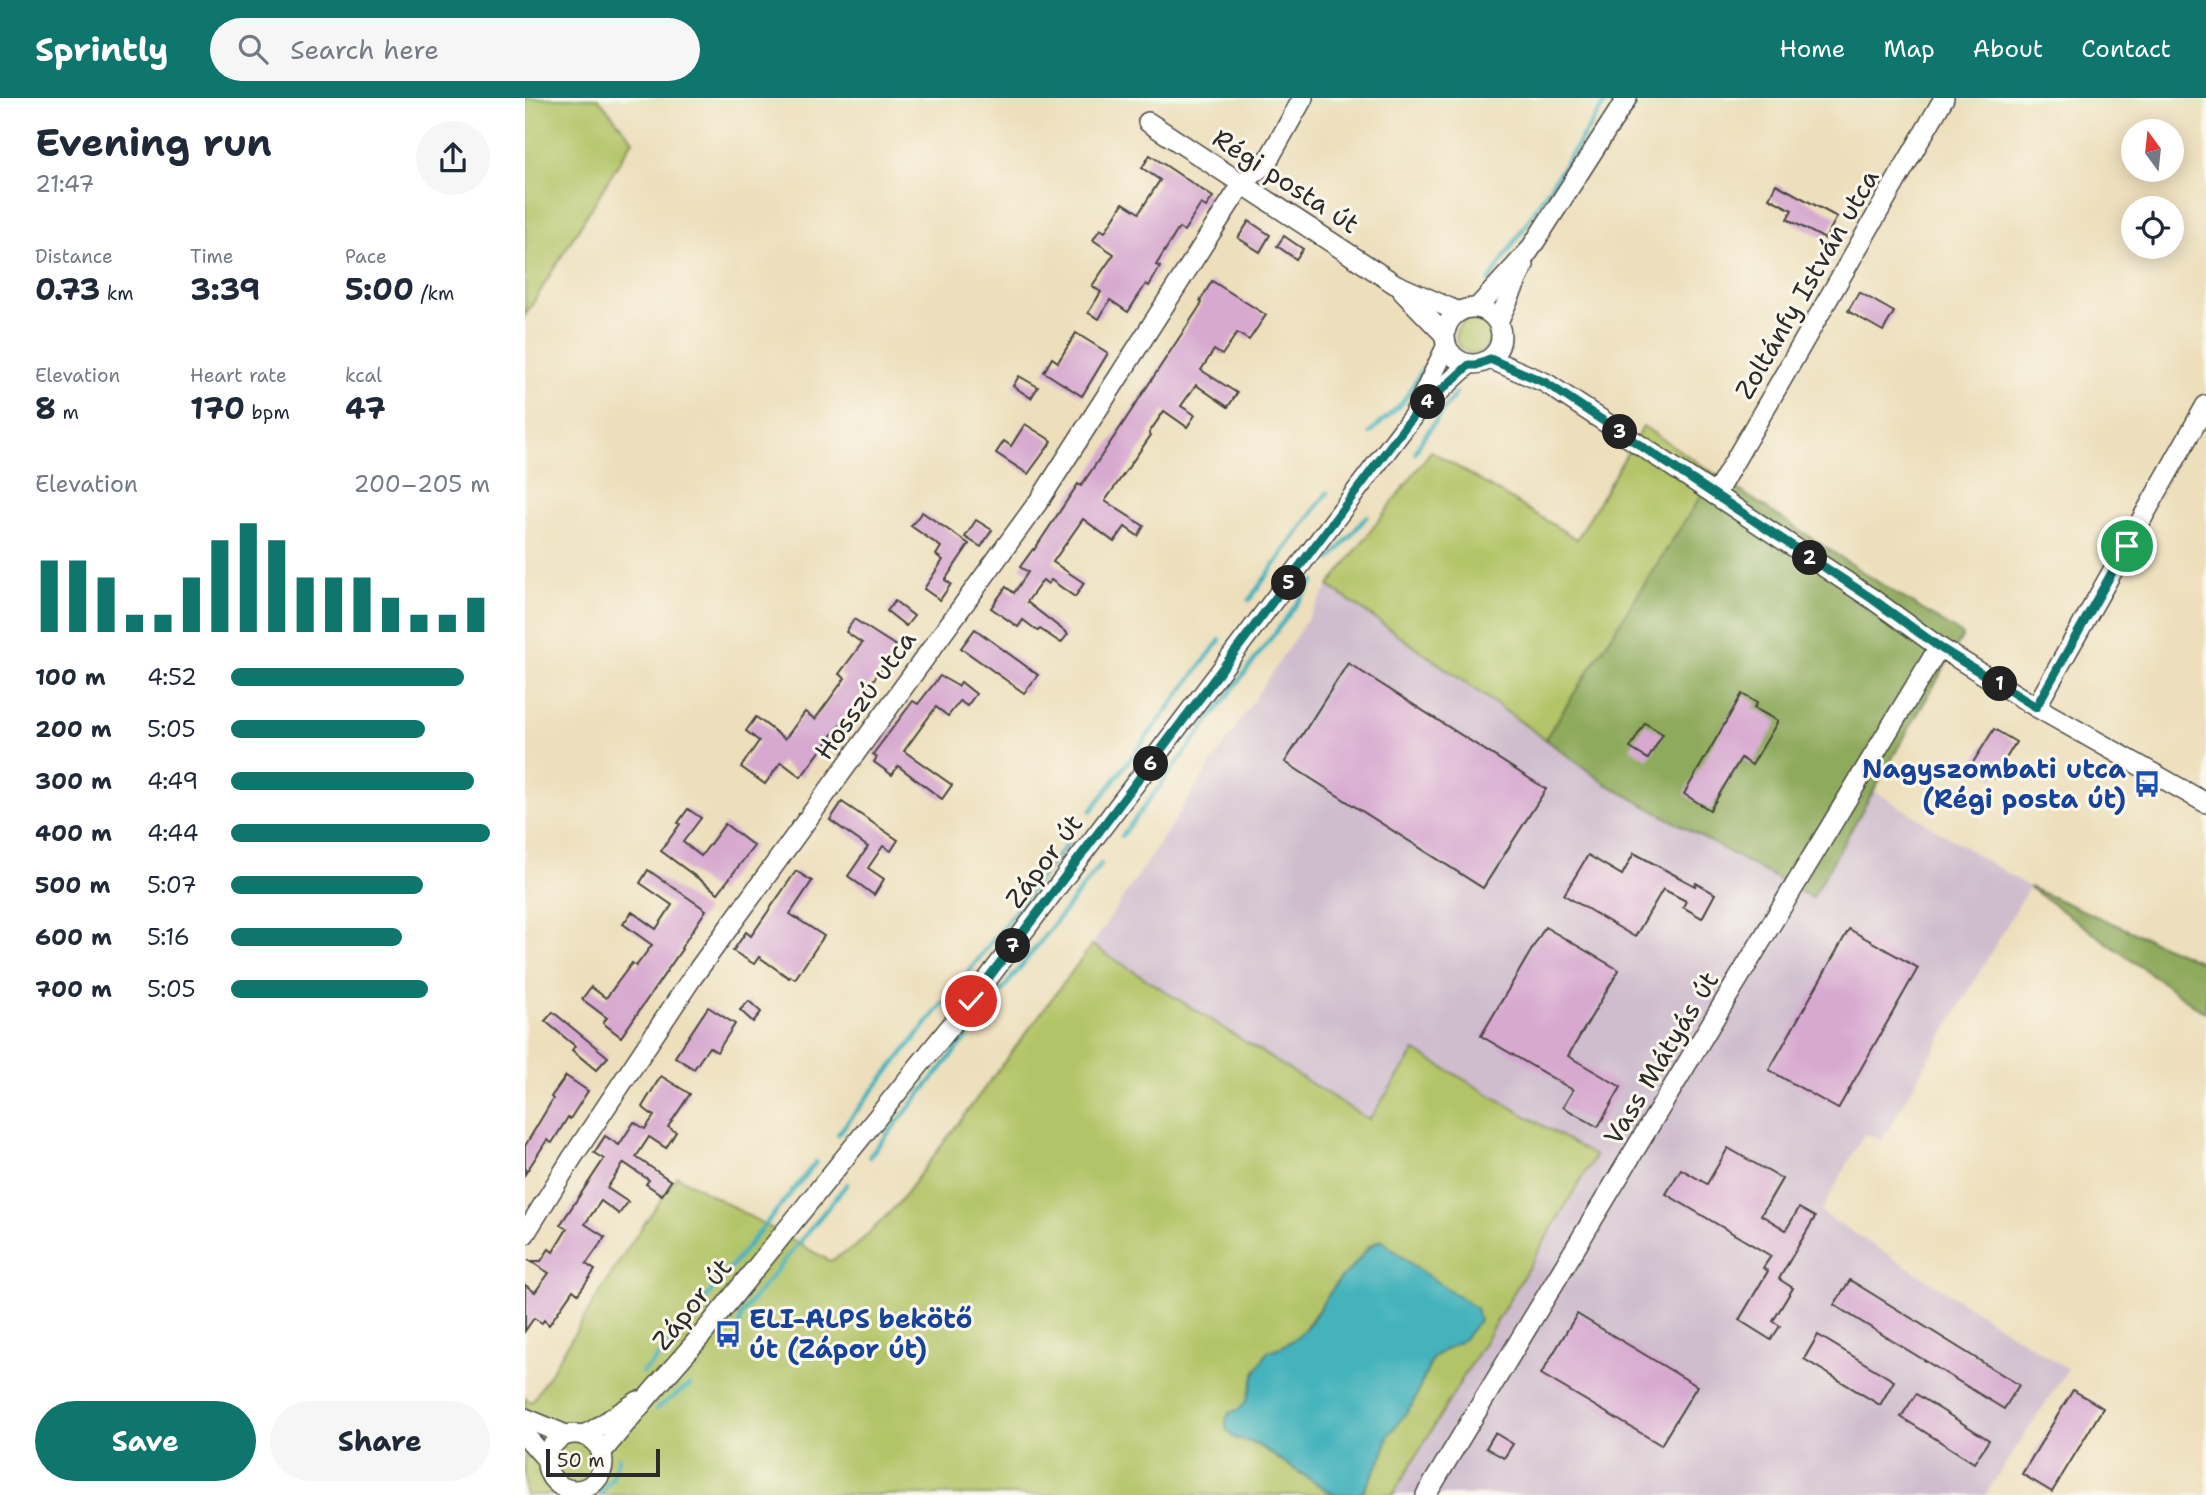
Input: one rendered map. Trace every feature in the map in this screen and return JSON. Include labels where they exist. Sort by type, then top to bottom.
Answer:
[{"type":"street","name":"Hosszú utca","points":[[525,1234],[572,1158],[692,978],[1041,498],[1242,184],[1267,162],[1303,98]]},
{"type":"street","points":[[1529,251],[1468,310],[1447,325],[1445,340],[1455,359],[1476,365],[1496,353],[1499,330],[1529,251],[1627,98]]},
{"type":"street","name":"Zoltánfy István utca","points":[[1715,495],[1944,98]]},
{"type":"street","name":"Régi posta út","points":[[1148,122],[1395,284],[1468,310]]},
{"type":"street","name":"Régi posta út","points":[[1395,284],[1445,340]]},
{"type":"street","points":[[1468,310],[1485,311],[1546,383]]},
{"type":"street","name":"Zápor út","points":[[1413,416],[1445,340]]},
{"type":"street","points":[[1490,359],[1546,383],[1871,598],[1939,647],[2036,707],[2204,798]]},
{"type":"street","name":"Zápor út","points":[[601,1453],[701,1336],[971,1001],[1413,416],[1469,365]]},
{"type":"street","points":[[2036,707],[2206,405]]},
{"type":"street","name":"Vass Mátyás út","points":[[1426,1495],[1939,647]]},
{"type":"street","name":"Zápor út","points":[[574,1435],[592,1431],[651,1393]]},
{"type":"street","points":[[525,1418],[597,1445],[601,1453],[601,1471],[597,1479],[579,1492],[565,1488],[550,1478],[540,1451],[525,1435]]},
{"type":"street","points":[[550,1478],[552,1445],[574,1435]]},
{"type":"shaded area","points":[[1329,586],[1606,784],[1812,898],[1873,790],[2029,887],[1882,1140],[1864,1134],[1821,1212],[2068,1369],[1985,1495],[1393,1495],[1595,1156],[1369,1121],[1092,945]]},
{"type":"green space","points":[[525,98],[598,98],[633,140],[525,316]]},
{"type":"green space","points":[[1473,319],[1485,324],[1490,336],[1485,348],[1473,353],[1461,348],[1456,336],[1461,324]]},
{"type":"green space","points":[[1643,426],[1715,474],[1545,739],[1329,586],[1431,451],[1577,539]]},
{"type":"green space","points":[[1715,474],[1963,635],[1812,898],[1606,784],[1545,739]]},
{"type":"green space","points":[[2029,887],[2206,964],[2206,1012],[2201,1010]]},
{"type":"green space","points":[[1092,945],[1369,1120],[1415,1051],[1595,1156],[1393,1495],[1358,1495],[1364,1490],[1383,1455],[1388,1436],[1412,1405],[1433,1357],[1463,1339],[1471,1328],[1415,1267],[1381,1240],[1369,1246],[1342,1277],[1297,1339],[1256,1370],[1246,1404],[1239,1411],[1234,1437],[1254,1443],[1337,1495],[525,1495],[525,1398],[532,1402],[625,1252],[677,1176],[830,1261],[856,1246],[896,1206]]},
{"type":"water","points":[[1381,1240],[1415,1267],[1476,1308],[1479,1320],[1464,1339],[1433,1357],[1412,1405],[1388,1436],[1383,1455],[1364,1490],[1358,1495],[1337,1495],[1255,1443],[1234,1438],[1226,1429],[1226,1420],[1229,1413],[1246,1402],[1256,1372],[1268,1351],[1295,1339],[1312,1321],[1342,1277],[1369,1248]]},
{"type":"building","points":[[1150,155],[1213,197],[1206,207],[1201,204],[1184,231],[1179,228],[1156,265],[1160,267],[1149,286],[1146,284],[1128,312],[1110,300],[1099,319],[1088,313],[1101,292],[1092,286],[1114,254],[1093,240],[1100,229],[1105,232],[1123,203],[1139,213],[1160,180],[1142,168]]},
{"type":"building","points":[[1776,184],[1837,217],[1825,239],[1787,219],[1792,210],[1769,198]]},
{"type":"building","points":[[1249,221],[1270,235],[1260,252],[1238,238]]},
{"type":"building","points":[[1284,236],[1303,249],[1296,259],[1277,246]]},
{"type":"building","points":[[1212,281],[1266,315],[1249,340],[1237,333],[1222,355],[1214,350],[1201,370],[1237,393],[1228,407],[1196,385],[1181,406],[1195,415],[1187,427],[1164,411],[1149,433],[1151,435],[1105,501],[1144,526],[1138,536],[1125,527],[1114,542],[1083,519],[1053,562],[1084,583],[1075,597],[1051,580],[1048,584],[1043,580],[1027,602],[1068,634],[1061,643],[1023,620],[1018,627],[991,608],[1006,587],[1014,593],[1028,572],[1020,567],[1116,434],[1202,303],[1200,301]]},
{"type":"building","points":[[1859,292],[1894,312],[1883,331],[1848,311]]},
{"type":"building","points":[[1076,333],[1108,353],[1082,396],[1044,372],[1052,358],[1058,362]]},
{"type":"building","points":[[1019,376],[1038,387],[1031,398],[1013,386]]},
{"type":"building","points":[[1025,424],[1052,441],[1028,474],[996,453],[1004,441],[1011,446]]},
{"type":"building","points":[[922,512],[969,544],[945,580],[951,584],[940,600],[924,589],[943,560],[936,555],[941,547],[911,526]]},
{"type":"building","points":[[976,520],[992,530],[981,547],[965,537]]},
{"type":"building","points":[[895,601],[914,616],[906,626],[887,611]]},
{"type":"building","points":[[854,619],[896,646],[801,777],[781,762],[765,784],[741,767],[759,741],[746,731],[756,717],[785,739],[805,712],[815,719],[845,678],[839,674],[862,643],[846,632]]},
{"type":"building","points":[[975,629],[1038,675],[1024,693],[961,648]]},
{"type":"building","points":[[1348,663],[1546,789],[1483,888],[1285,762]]},
{"type":"building","points":[[940,676],[958,686],[961,682],[976,694],[967,706],[960,701],[948,716],[936,707],[904,751],[952,785],[942,799],[898,766],[892,775],[874,762],[877,757],[873,754],[913,701],[918,704]]},
{"type":"building","points":[[1742,694],[1757,703],[1754,708],[1778,721],[1752,765],[1741,758],[1710,810],[1684,794]]},
{"type":"building","points":[[1645,723],[1663,734],[1648,759],[1630,748]]},
{"type":"building","points":[[1994,729],[2016,742],[1994,778],[1972,764]]},
{"type":"building","points":[[842,802],[898,840],[891,851],[883,846],[868,868],[884,879],[874,895],[848,876],[868,847],[830,820]]},
{"type":"building","points":[[688,809],[701,818],[683,842],[701,856],[725,824],[754,846],[718,893],[661,851]]},
{"type":"building","points":[[1634,853],[1715,894],[1702,918],[1683,907],[1686,901],[1663,889],[1635,937],[1564,895],[1588,855],[1622,875]]},
{"type":"building","points":[[648,870],[706,910],[621,1037],[603,1023],[607,1018],[582,999],[591,987],[606,998],[632,963],[636,966],[652,945],[623,924],[632,912],[656,929],[672,905],[640,883]]},
{"type":"building","points":[[796,871],[812,881],[790,914],[824,936],[795,979],[790,976],[789,978],[759,957],[754,964],[733,951],[746,932],[751,936]]},
{"type":"building","points":[[1545,927],[1619,970],[1568,1056],[1621,1087],[1598,1127],[1563,1107],[1573,1090],[1481,1036]]},
{"type":"building","points":[[1849,929],[1918,968],[1838,1109],[1769,1070]]},
{"type":"building","points":[[749,1001],[761,1012],[753,1022],[740,1010]]},
{"type":"building","points":[[708,1007],[735,1024],[717,1052],[709,1047],[694,1069],[675,1057]]},
{"type":"building","points":[[553,1012],[608,1057],[596,1070],[572,1050],[575,1046],[545,1021]]},
{"type":"building","points":[[566,1076],[588,1091],[552,1143],[547,1140],[525,1174],[525,1146],[553,1099],[551,1097]]},
{"type":"building","points":[[661,1076],[690,1094],[668,1127],[676,1132],[666,1148],[649,1137],[636,1157],[671,1181],[662,1195],[646,1184],[649,1180],[624,1163],[607,1188],[628,1202],[619,1214],[601,1201],[585,1224],[605,1237],[586,1264],[595,1270],[578,1294],[573,1290],[549,1325],[544,1320],[542,1323],[534,1318],[525,1331],[525,1285],[535,1292],[549,1273],[530,1261],[541,1261],[549,1249],[553,1252],[567,1229],[560,1225],[604,1159],[594,1153],[605,1136],[619,1145],[634,1122],[645,1129],[654,1116],[642,1107]]},
{"type":"building","points":[[1728,1148],[1782,1179],[1761,1215],[1786,1230],[1799,1208],[1815,1217],[1779,1279],[1793,1288],[1773,1321],[1780,1326],[1771,1340],[1739,1320],[1768,1271],[1763,1268],[1771,1256],[1666,1194],[1681,1169],[1707,1184]]},
{"type":"building","points":[[1850,1280],[2019,1385],[2004,1409],[1834,1305]]},
{"type":"building","points":[[1577,1314],[1697,1386],[1661,1445],[1541,1374]]},
{"type":"building","points":[[1818,1335],[1894,1381],[1880,1405],[1804,1359]]},
{"type":"building","points":[[2073,1390],[2103,1408],[2052,1492],[2022,1474]]},
{"type":"building","points":[[1916,1394],[1989,1440],[1974,1463],[1901,1417]]},
{"type":"building","points":[[1495,1433],[1513,1444],[1504,1458],[1486,1448]]},
{"type":"waterway","points":[[1489,281],[1608,98]]},
{"type":"waterway","points":[[1370,433],[1403,402],[1423,369]]},
{"type":"waterway","points":[[1415,453],[1456,393]]},
{"type":"waterway","points":[[1249,600],[1327,493]]},
{"type":"waterway","points":[[1331,559],[1367,516]]},
{"type":"waterway","points":[[1122,836],[1314,581]]},
{"type":"waterway","points":[[1091,811],[1220,640]]},
{"type":"waterway","points":[[966,975],[1070,840]]},
{"type":"waterway","points":[[997,997],[1101,864]]},
{"type":"waterway","points":[[838,1134],[944,1002]]},
{"type":"waterway","points":[[869,1157],[975,1027]]},
{"type":"waterway","points":[[642,1372],[653,1363],[816,1162]]},
{"type":"waterway","points":[[739,1325],[749,1304],[847,1184]]},
{"type":"waterway","points":[[656,1409],[690,1385]]},
{"type":"waterway","points":[[600,1495],[612,1478],[619,1457]]},
{"type":"place","name":"Nagyszombati utca (Régi posta út)","points":[[2147,784]]},
{"type":"place","name":"ELI-ALPS bekötő út (Zápor út)","points":[[728,1334]]},
{"type":"route","points":[[971,1001],[1413,416],[1469,365],[1490,359],[1546,383],[1871,598],[1939,647],[2036,707],[2127,546]]}]
